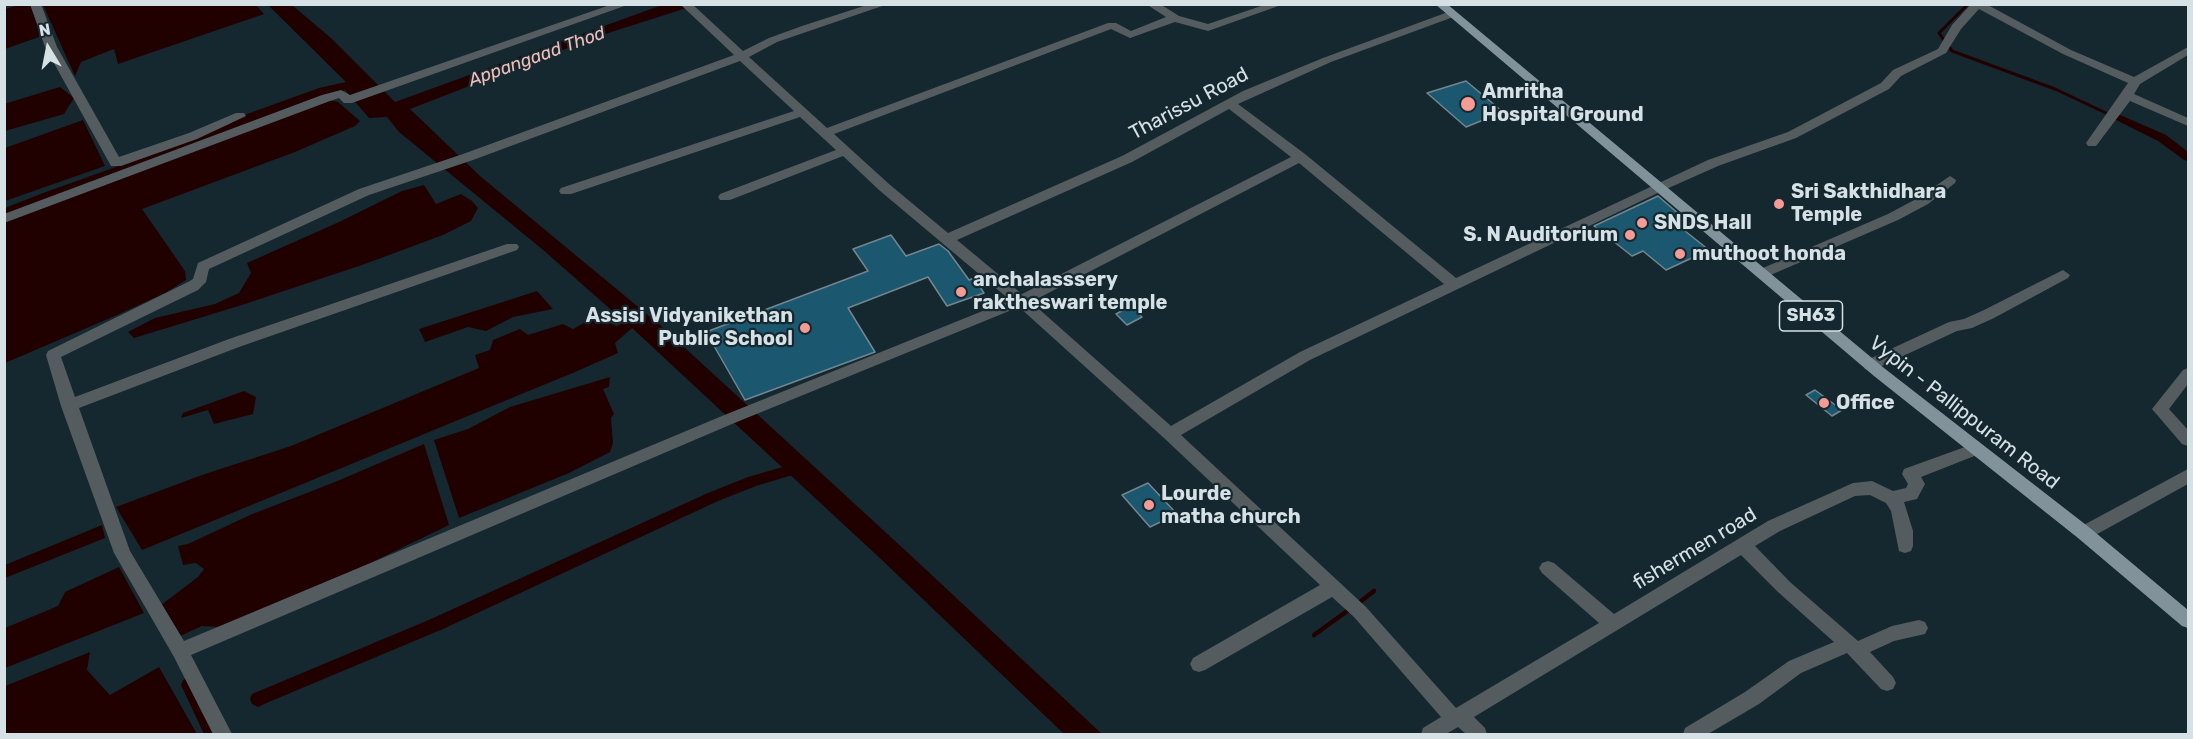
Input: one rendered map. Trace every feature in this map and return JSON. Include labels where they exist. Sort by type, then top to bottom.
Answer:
[{"type":"main road","name":"Vypin - Pallippuram Road","points":[[1446,9],[1870,365],[2084,534],[2188,620]]},
{"type":"street","points":[[35,4],[51,47],[116,163],[193,136],[240,116]]},
{"type":"street","points":[[4,219],[326,98],[341,94],[348,100],[625,4]]},
{"type":"street","points":[[223,735],[180,651],[122,554],[52,355],[193,286],[199,282],[203,266],[364,192],[438,168],[740,57],[773,40],[806,28],[883,4]]},
{"type":"street","points":[[1151,4],[1174,18],[1208,28],[1279,4]]},
{"type":"street","points":[[1170,434],[1305,356],[1657,188],[1713,163],[1792,135],[1885,86],[1897,73],[1946,44],[1956,27],[1978,5],[2067,52],[2135,82]]},
{"type":"street","points":[[687,7],[845,151],[1021,301],[1170,434],[1353,607],[1457,717],[1478,735]]},
{"type":"street","name":"Tharissu Road","points":[[948,238],[1126,159],[1230,104],[1446,9]]},
{"type":"street","points":[[826,133],[1112,25],[1130,35],[1174,18]]},
{"type":"street","points":[[2092,143],[2135,82],[2188,50]]},
{"type":"street","points":[[2127,95],[2188,122]]},
{"type":"street","points":[[1230,104],[1300,157],[1454,284]]},
{"type":"street","points":[[566,191],[802,112]]},
{"type":"street","points":[[725,197],[845,151]]},
{"type":"street","points":[[180,651],[727,420],[1021,301],[1300,157]]},
{"type":"street","points":[[1761,274],[1893,217],[1923,201],[1950,180]]},
{"type":"street","points":[[69,406],[234,343],[512,247]]},
{"type":"street","points":[[1870,365],[1954,326],[1967,324],[1989,314],[2063,275]]},
{"type":"street","points":[[2188,374],[2160,409],[2188,440]]},
{"type":"street","points":[[1905,546],[1905,531],[1899,509],[1892,498],[1911,494],[1917,484],[1910,474],[1976,449]]},
{"type":"street","points":[[2084,534],[2188,476]]},
{"type":"street","name":"fishermen road","points":[[1430,735],[1774,526],[1854,490],[1872,488],[1892,498]]},
{"type":"street","points":[[1742,545],[1784,587],[1852,647],[1887,683]]},
{"type":"street","points":[[1548,568],[1612,623]]},
{"type":"street","points":[[1199,664],[1331,588]]},
{"type":"street","points":[[1692,735],[1752,698],[1795,667],[1892,634],[1919,628]]},
{"type":"water","points":[[255,4],[264,14],[118,64],[114,49],[81,62],[75,76],[43,5]]},
{"type":"water","points":[[30,5],[39,29],[39,37],[5,49],[5,9]]},
{"type":"water","name":"Appangaad Thod","points":[[268,5],[292,5],[331,38],[395,102],[662,5],[696,5],[599,36],[410,109],[480,176],[660,325],[1102,734],[1064,734],[884,562],[632,328],[615,343],[618,353],[142,550],[116,507],[202,475],[291,446],[479,368],[475,355],[490,350],[493,340],[520,329],[528,335],[563,324],[573,329],[593,318],[617,326],[625,322],[542,249],[399,132],[387,117],[369,118],[345,90],[5,217],[5,208],[227,125],[247,114],[319,88],[346,82]]},
{"type":"water","points":[[60,87],[74,98],[64,114],[5,131],[4,104]]},
{"type":"water","points":[[329,100],[338,102],[360,121],[355,126],[295,152],[142,209],[185,271],[186,280],[165,293],[5,363],[5,219]]},
{"type":"water","points":[[83,120],[105,166],[5,201],[5,148]]},
{"type":"water","points":[[424,185],[436,204],[461,194],[472,201],[478,208],[471,221],[443,235],[362,265],[245,304],[134,338],[128,332],[155,318],[215,304],[239,293],[251,273],[247,263],[402,191]]},
{"type":"water","points":[[537,291],[553,309],[513,317],[486,331],[468,327],[425,342],[419,329]]},
{"type":"water","points":[[610,377],[609,387],[603,389],[614,414],[611,418],[613,443],[610,452],[569,473],[459,518],[434,440],[468,429],[510,407]]},
{"type":"water","points":[[244,391],[256,397],[253,414],[214,424],[208,410],[181,418],[183,413]]},
{"type":"water","points":[[424,444],[449,525],[366,565],[220,627],[202,626],[178,637],[161,605],[198,577],[204,569],[196,563],[183,565],[178,546],[188,544],[250,515]]},
{"type":"water","points":[[102,525],[105,538],[5,578],[5,565]]},
{"type":"water","points":[[119,567],[144,613],[5,668],[5,628],[58,606],[65,592]]},
{"type":"water","points":[[90,652],[87,670],[110,695],[159,667],[197,734],[5,734],[5,686]]},
{"type":"building","points":[[1466,81],[1503,112],[1466,127],[1427,93]]},
{"type":"building","name":"SNDS Hall","points":[[1658,196],[1694,227],[1685,231],[1709,250],[1666,270],[1643,251],[1632,256],[1594,226]]},
{"type":"building","name":"Assisi Vidyanikethan Public School","points":[[891,235],[906,256],[939,244],[948,251],[969,280],[974,278],[984,293],[947,306],[928,277],[848,308],[875,352],[745,400],[706,332],[868,271],[853,249]]},
{"type":"building","points":[[1131,306],[1142,317],[1127,325],[1116,314]]},
{"type":"building","name":"Office","points":[[1815,390],[1842,410],[1832,416],[1806,395]]},
{"type":"building","name":"Lourde matha church","points":[[1148,483],[1177,514],[1150,527],[1122,495]]},
{"type":"waterway","points":[[1968,4],[1939,33],[1952,51],[2055,89],[2106,113]]},
{"type":"waterway","points":[[2118,117],[2162,138],[2188,157]]},
{"type":"waterway","points":[[258,699],[437,624],[713,497],[753,481],[791,470],[797,461]]},
{"type":"waterway","points":[[1356,605],[1374,591]]},
{"type":"waterway","points":[[1314,635],[1350,609]]},
{"type":"waterway","points":[[189,685],[212,734]]},
{"type":"place","name":"Amritha Hospital Ground","points":[[1468,104]]},
{"type":"place","name":"Sri Sakthidhara Temple","points":[[1779,204]]},
{"type":"place","name":"SNDS Hall","points":[[1642,223]]},
{"type":"place","name":"S. N Auditorium","points":[[1630,235]]},
{"type":"place","name":"muthoot honda","points":[[1680,254]]},
{"type":"place","name":"anchalasssery raktheswari temple","points":[[961,292]]},
{"type":"place","name":"Assisi Vidyanikethan Public School","points":[[805,328]]},
{"type":"place","name":"Office","points":[[1824,403]]},
{"type":"place","name":"Lourde matha church","points":[[1149,505]]}]
